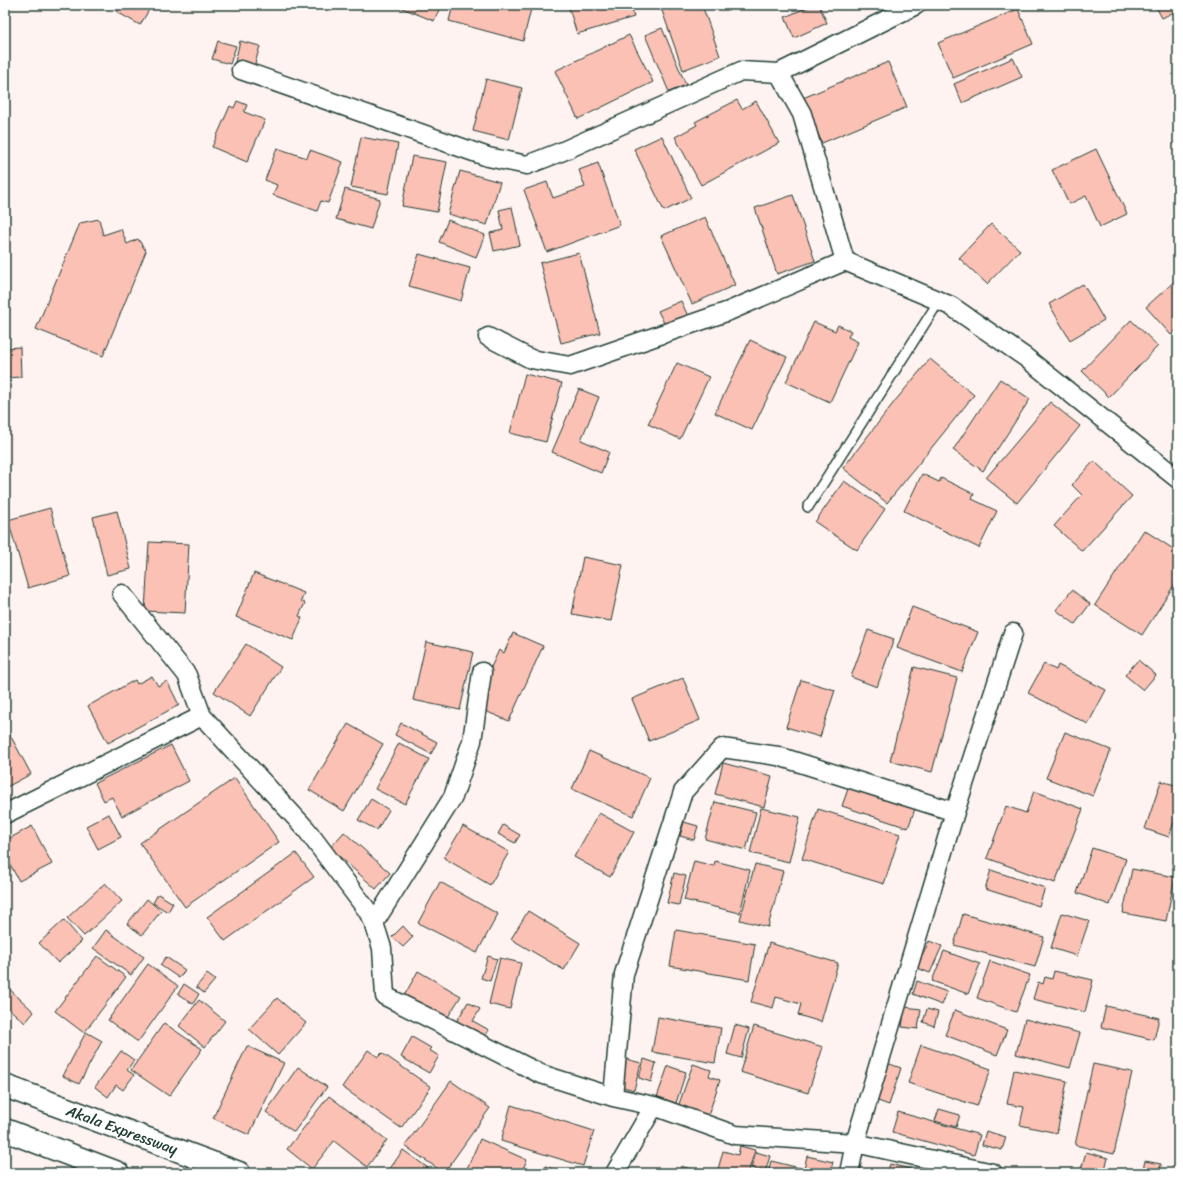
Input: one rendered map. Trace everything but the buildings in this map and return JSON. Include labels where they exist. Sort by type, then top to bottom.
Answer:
[{"type":"main road","name":"Akala Expressway","points":[[5,1086],[239,1173]]},
{"type":"main road","points":[[5,1130],[118,1173]]},
{"type":"street","points":[[241,70],[488,157],[527,165],[741,71],[779,73],[916,5]]},
{"type":"street","points":[[779,73],[802,114],[845,261]]},
{"type":"street","points":[[488,337],[531,359],[570,366],[729,311],[845,261],[951,306],[1025,357],[1178,479]]},
{"type":"street","points":[[122,594],[187,675],[202,716],[306,829],[367,910],[374,923],[382,948],[385,996],[541,1074],[613,1097],[654,1106],[735,1135],[855,1143],[993,1173]]},
{"type":"street","points":[[849,1173],[855,1143],[955,812],[1013,633]]},
{"type":"street","points":[[374,923],[453,797],[472,741],[482,672]]},
{"type":"street","points":[[5,814],[202,716]]},
{"type":"street","points":[[613,1097],[624,974],[683,792],[722,748],[778,756],[955,812]]},
{"type":"street","points":[[615,1173],[654,1106]]},
{"type":"lane","points":[[808,507],[939,301]]}]
